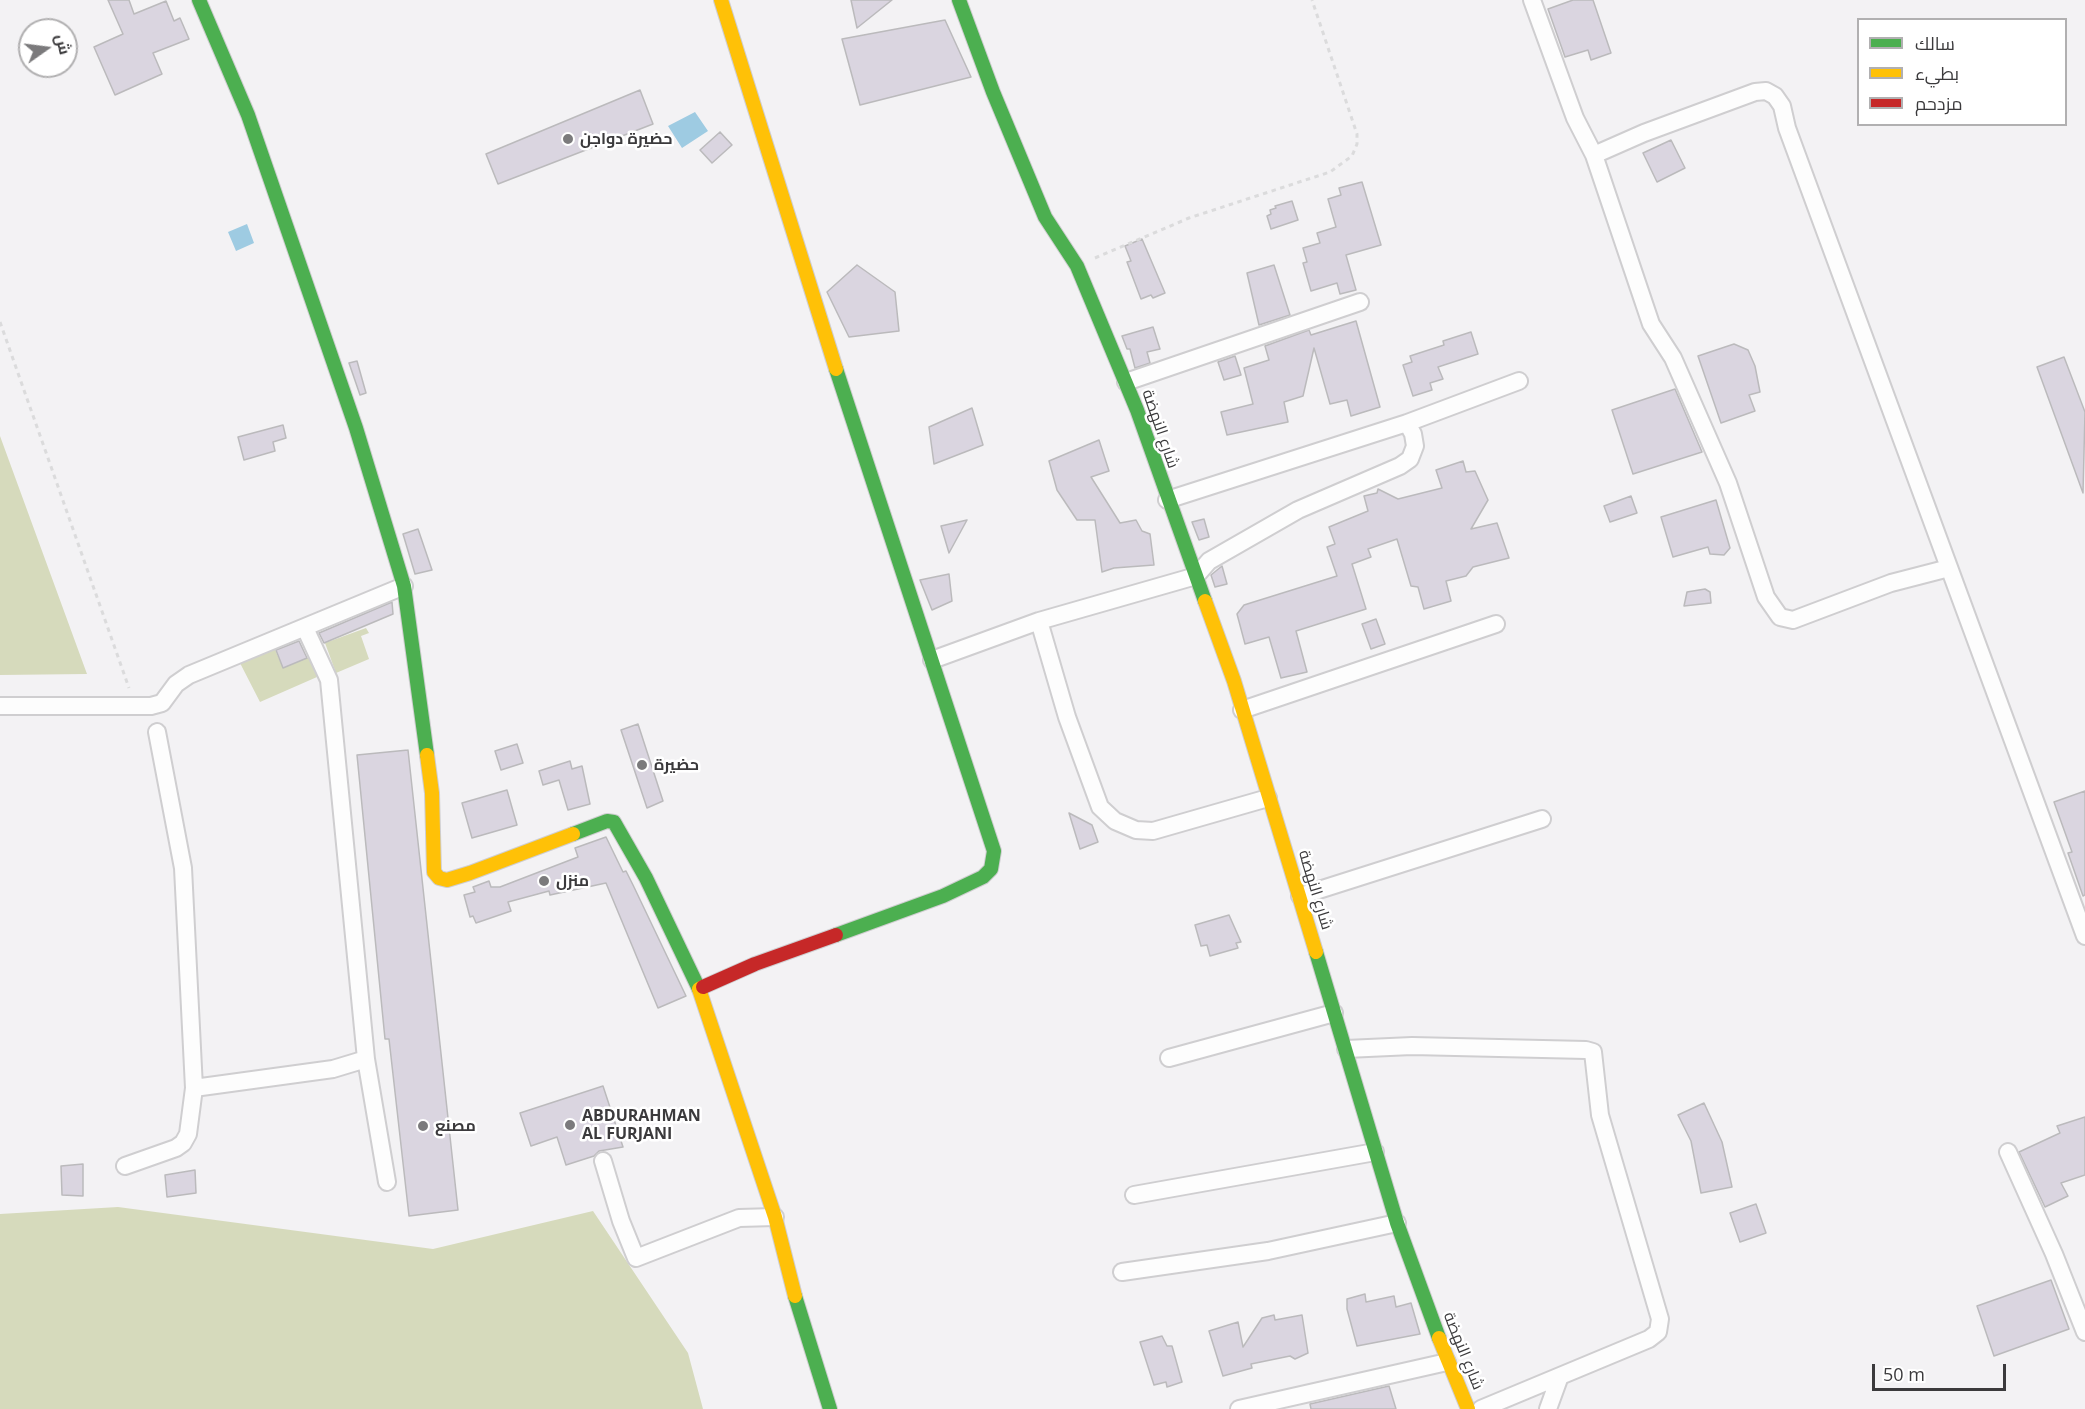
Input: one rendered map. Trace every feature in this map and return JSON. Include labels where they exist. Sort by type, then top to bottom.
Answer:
[{"type":"street","points":[[199,0],[248,115],[356,428],[404,586],[432,792],[434,872],[439,878],[447,880],[607,821],[614,822],[646,878],[699,990],[775,1217],[801,1321],[830,1409]]},
{"type":"street","points":[[699,990],[755,964],[943,896],[982,877],[991,869],[994,861],[991,838],[873,486],[721,0]]},
{"type":"street","name":"شارع النهضة","points":[[959,0],[993,92],[1045,216],[1077,266],[1126,382],[1242,710],[1397,1223],[1447,1362],[1468,1409]]},
{"type":"street","points":[[1532,0],[1575,117],[1594,155],[1651,324],[1678,369],[1728,483],[1766,597],[1780,617],[1793,620],[1891,583],[1949,568]]},
{"type":"street","points":[[1594,155],[1644,133],[1755,92],[1766,91],[1775,96],[1782,106],[1787,128],[2085,936]]},
{"type":"street","points":[[1126,382],[1360,302]]},
{"type":"street","points":[[1167,500],[1407,423],[1519,381]]},
{"type":"street","points":[[932,660],[1039,621],[1196,576],[1209,561],[1298,510],[1400,466],[1410,459],[1415,446],[1413,434],[1407,423]]},
{"type":"street","points":[[0,706],[135,707],[162,703],[176,684],[189,675],[404,586]]},
{"type":"street","points":[[1039,621],[1068,717],[1100,807],[1115,821],[1136,830],[1153,831],[1268,798]]},
{"type":"street","points":[[1242,710],[1496,624]]},
{"type":"street","points":[[305,628],[329,680],[366,1059],[387,1182]]},
{"type":"street","points":[[125,1166],[176,1148],[183,1143],[188,1134],[194,1088],[182,860],[157,732]]},
{"type":"street","points":[[1300,896],[1542,819]]},
{"type":"street","points":[[1169,1058],[1334,1013]]},
{"type":"street","points":[[1346,1049],[1412,1046],[1593,1052],[1600,1115],[1660,1319],[1658,1332],[1649,1339],[1481,1409]]},
{"type":"street","points":[[194,1088],[333,1069],[366,1059]]},
{"type":"street","points":[[1134,1195],[1375,1152]]},
{"type":"street","points":[[2008,1152],[2054,1254],[2085,1332]]},
{"type":"street","points":[[603,1161],[621,1221],[636,1258],[739,1218],[775,1217]]},
{"type":"street","points":[[1122,1272],[1268,1251],[1397,1223]]},
{"type":"street","points":[[1239,1409],[1447,1362]]},
{"type":"street","points":[[1548,1409],[1560,1376]]},
{"type":"path","points":[[1077,266],[1189,218],[1330,172],[1352,156],[1357,144],[1357,134],[1312,0]]},
{"type":"path","points":[[0,321],[135,707]]},
{"type":"green space","points":[[0,436],[87,674],[0,675]]},
{"type":"green space","points":[[366,628],[369,633],[361,636],[369,659],[336,673],[325,643]]},
{"type":"green space","points":[[274,647],[283,668],[312,656],[317,677],[260,702],[240,663]]},
{"type":"green space","points":[[118,1207],[433,1249],[593,1211],[688,1353],[703,1409],[0,1409],[0,1214]]},
{"type":"water","points":[[695,112],[708,131],[682,148],[668,126]]},
{"type":"water","points":[[247,224],[254,243],[236,251],[228,232]]},
{"type":"building","points":[[108,0],[129,0],[134,14],[166,1],[174,21],[180,18],[189,39],[153,53],[162,74],[115,95],[94,47],[123,34]]},
{"type":"building","points":[[851,0],[892,0],[857,28]]},
{"type":"building","points":[[1573,0],[1593,0],[1611,53],[1591,60],[1588,50],[1565,57],[1548,9]]},
{"type":"building","points":[[945,20],[971,77],[860,105],[842,39]]},
{"type":"building","name":"حضيرة دواجن","points":[[640,90],[653,124],[498,184],[486,154]]},
{"type":"building","points":[[720,132],[732,145],[712,163],[700,150]]},
{"type":"building","points":[[1671,140],[1685,168],[1657,182],[1643,153]]},
{"type":"building","points":[[1362,182],[1381,245],[1346,255],[1356,290],[1340,294],[1337,283],[1311,291],[1303,263],[1307,262],[1303,248],[1320,243],[1317,233],[1336,227],[1328,199],[1341,195],[1339,188]]},
{"type":"building","points":[[1292,201],[1298,220],[1271,229],[1267,216],[1271,214],[1270,210],[1276,208],[1275,206]]},
{"type":"building","points":[[1142,239],[1165,293],[1153,298],[1151,295],[1141,299],[1127,262],[1131,261],[1125,246]]},
{"type":"building","points":[[857,265],[895,292],[899,331],[849,337],[827,292]]},
{"type":"building","points":[[1274,265],[1290,315],[1259,325],[1247,273]]},
{"type":"building","points":[[1356,321],[1380,407],[1351,416],[1347,400],[1330,404],[1314,348],[1303,396],[1284,402],[1288,422],[1227,435],[1221,412],[1253,404],[1244,368],[1269,360],[1265,346],[1309,330],[1311,335]]},
{"type":"building","points":[[1153,327],[1160,349],[1147,352],[1150,363],[1135,368],[1130,349],[1127,349],[1122,336]]},
{"type":"building","points":[[1471,332],[1478,354],[1438,367],[1443,379],[1430,383],[1432,390],[1413,396],[1403,365],[1412,362],[1410,356],[1444,345],[1443,341]]},
{"type":"building","points":[[1734,344],[1748,350],[1755,366],[1760,392],[1749,395],[1755,411],[1721,423],[1698,356]]},
{"type":"building","points":[[1235,356],[1241,375],[1224,380],[1218,362]]},
{"type":"building","points":[[2064,357],[2085,412],[2083,493],[2037,367]]},
{"type":"building","points":[[357,361],[366,393],[360,395],[349,363]]},
{"type":"building","points":[[1675,389],[1702,452],[1633,474],[1612,410]]},
{"type":"building","points":[[972,408],[983,445],[934,464],[929,427]]},
{"type":"building","points":[[283,425],[286,438],[273,442],[275,451],[244,460],[238,437]]},
{"type":"building","points":[[1099,440],[1109,471],[1091,477],[1120,523],[1136,520],[1142,531],[1150,534],[1154,565],[1114,568],[1102,572],[1095,520],[1077,520],[1057,490],[1049,461]]},
{"type":"building","points":[[1463,461],[1466,472],[1475,471],[1488,500],[1471,529],[1497,523],[1509,558],[1473,567],[1466,576],[1446,581],[1451,601],[1424,609],[1418,587],[1411,586],[1397,539],[1368,549],[1371,557],[1352,564],[1366,609],[1296,631],[1307,672],[1281,678],[1269,637],[1245,644],[1237,614],[1244,605],[1337,576],[1327,547],[1335,544],[1329,527],[1368,511],[1364,496],[1377,493],[1378,489],[1398,499],[1442,488],[1436,470]]},
{"type":"building","points":[[1631,496],[1637,513],[1610,522],[1604,506]]},
{"type":"building","points":[[1716,500],[1730,548],[1724,555],[1710,554],[1708,547],[1673,557],[1661,517]]},
{"type":"building","points":[[1204,519],[1209,537],[1199,540],[1192,522]]},
{"type":"building","points":[[967,520],[949,553],[941,526]]},
{"type":"building","points":[[418,529],[432,570],[415,574],[403,534]]},
{"type":"building","points":[[1222,566],[1227,584],[1215,587],[1211,575]]},
{"type":"building","points":[[949,574],[952,601],[932,610],[920,580]]},
{"type":"building","points":[[1705,589],[1710,592],[1711,603],[1684,606],[1687,592]]},
{"type":"building","points":[[392,602],[393,614],[324,643],[319,633]]},
{"type":"building","points":[[1376,619],[1385,644],[1371,649],[1362,624]]},
{"type":"building","points":[[299,641],[307,658],[283,668],[276,650]]},
{"type":"building","name":"حضيرة","points":[[638,724],[663,801],[647,808],[621,730]]},
{"type":"building","points":[[517,744],[523,763],[501,770],[495,751]]},
{"type":"building","points":[[408,750],[458,1210],[409,1216],[389,1039],[385,1039],[357,755]]},
{"type":"building","points":[[570,761],[572,769],[582,766],[590,804],[568,810],[559,780],[543,785],[539,771]]},
{"type":"building","points":[[507,790],[517,825],[472,838],[462,803]]},
{"type":"building","points":[[2085,791],[2085,895],[2083,896],[2068,853],[2072,852],[2054,802]]},
{"type":"building","points":[[1069,813],[1092,825],[1098,842],[1080,849]]},
{"type":"building","points":[[606,837],[623,872],[626,871],[686,996],[658,1008],[606,883],[550,895],[549,891],[508,902],[511,911],[476,923],[473,916],[470,917],[464,895],[475,892],[473,887],[489,881],[491,887],[500,887],[578,857],[575,848]]},
{"type":"building","points":[[1229,915],[1241,942],[1236,943],[1238,948],[1210,956],[1207,945],[1201,946],[1195,925]]},
{"type":"building","name":"ABDURAHMAN AL FURJANI","points":[[603,1086],[623,1147],[599,1151],[594,1156],[566,1165],[557,1137],[531,1146],[520,1113]]},
{"type":"building","points":[[1704,1103],[1722,1142],[1732,1187],[1701,1193],[1691,1141],[1678,1115]]},
{"type":"building","points":[[2085,1117],[2085,1175],[2061,1183],[2068,1196],[2045,1207],[2019,1152],[2060,1133],[2057,1126]]},
{"type":"building","points":[[83,1164],[83,1196],[62,1195],[61,1166]]},
{"type":"building","points":[[195,1170],[196,1193],[167,1197],[165,1175]]},
{"type":"building","points":[[1756,1204],[1766,1233],[1740,1242],[1730,1213]]},
{"type":"building","points":[[2051,1280],[2069,1329],[1994,1356],[1977,1306]]},
{"type":"building","points":[[1365,1294],[1366,1302],[1394,1296],[1396,1307],[1411,1303],[1420,1334],[1357,1346],[1347,1309],[1347,1299]]},
{"type":"building","points":[[1274,1315],[1275,1320],[1302,1315],[1308,1353],[1295,1359],[1290,1356],[1251,1364],[1252,1368],[1223,1376],[1209,1331],[1238,1322],[1243,1347],[1262,1318]]},
{"type":"building","points":[[1162,1336],[1167,1346],[1172,1346],[1182,1382],[1167,1387],[1166,1382],[1154,1385],[1140,1342]]},
{"type":"building","points":[[1389,1386],[1396,1409],[1311,1409],[1310,1404]]},
{"type":"traffic: fast","points":[[199,0],[248,115],[356,428],[404,586],[427,755]]},
{"type":"traffic: fast","points":[[959,0],[993,92],[1045,217],[1077,266],[1137,410],[1205,601]]},
{"type":"traffic: fast","points":[[836,369],[994,851],[991,869],[983,877],[943,896],[836,935]]},
{"type":"traffic: fast","points":[[573,834],[607,821],[614,822],[646,878],[699,989]]},
{"type":"traffic: fast","points":[[1316,952],[1397,1223],[1439,1338]]},
{"type":"traffic: fast","points":[[795,1296],[830,1409]]},
{"type":"traffic: slow","points":[[721,0],[836,369]]},
{"type":"traffic: slow","points":[[1205,601],[1234,681],[1316,952]]},
{"type":"traffic: slow","points":[[427,755],[432,793],[434,872],[439,878],[447,880],[470,873],[573,834]]},
{"type":"traffic: slow","points":[[703,987],[699,989],[775,1217],[795,1296]]},
{"type":"traffic: slow","points":[[1439,1338],[1468,1409]]},
{"type":"traffic: jam","points":[[703,987],[755,964],[836,935]]},
{"type":"place","name":"حضيرة دواجن","points":[[568,139]]},
{"type":"place","name":"حضيرة","points":[[642,765]]},
{"type":"place","name":"منزل","points":[[544,881]]},
{"type":"place","name":"ABDURAHMAN AL FURJANI","points":[[570,1125]]},
{"type":"place","name":"مصنع","points":[[423,1126]]}]
